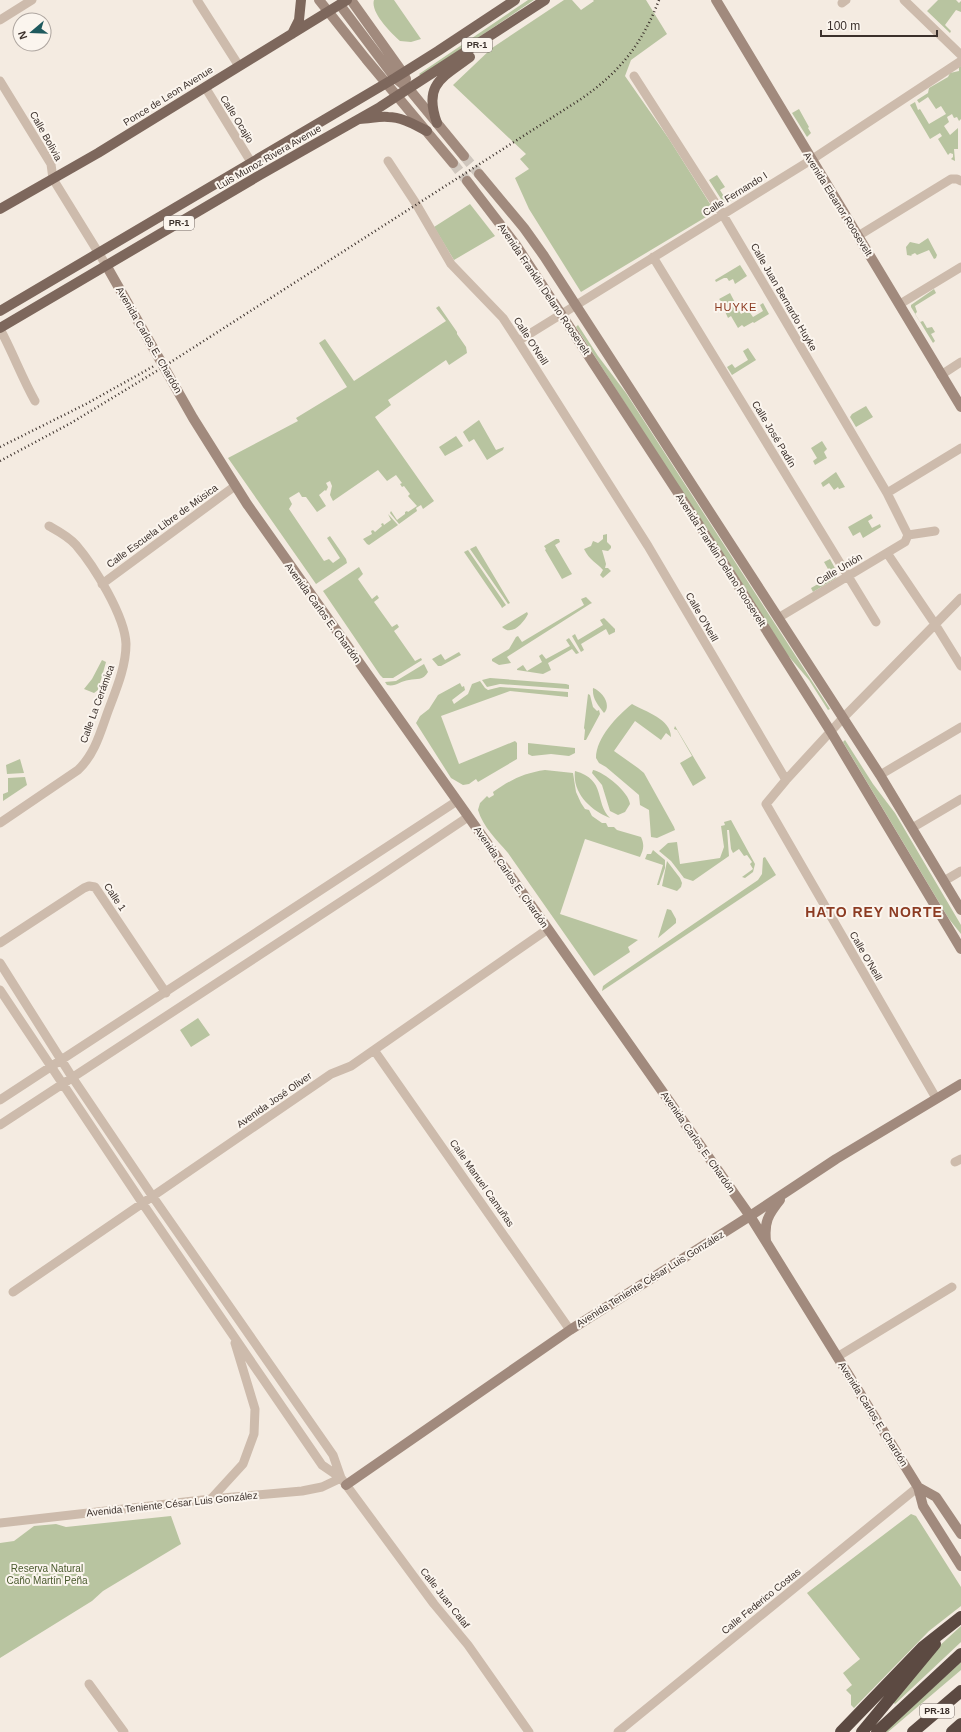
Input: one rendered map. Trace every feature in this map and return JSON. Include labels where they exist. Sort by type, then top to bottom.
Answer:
[{"type":"highway","points":[[841,1732],[923,1647],[961,1617]]},
{"type":"highway","points":[[862,1732],[941,1637],[946,1628]]},
{"type":"highway","points":[[877,1732],[961,1654]]},
{"type":"highway","name":"PR-18","points":[[913,1732],[961,1691]]},
{"type":"highway","name":"PR-18","points":[[952,1732],[961,1724]]},
{"type":"main road","points":[[291,35],[297,25],[301,0]]},
{"type":"main road","name":"Luis Munoz Rivera Avenue","points":[[0,311],[395,78],[515,0]]},
{"type":"main road","name":"Luis Munoz Rivera Avenue","points":[[0,329],[260,175],[360,119],[409,89],[545,0]]},
{"type":"main road","name":"Ponce de Leon Avenue","points":[[0,209],[98,154],[343,2]]},
{"type":"main road","points":[[437,123],[431,102],[433,90],[440,81],[474,54],[483,41]]},
{"type":"main road","points":[[360,119],[388,117],[406,121],[427,131]]},
{"type":"street","points":[[0,20],[32,0]]},
{"type":"street","points":[[197,0],[239,66]]},
{"type":"street","points":[[319,0],[329,12],[395,78],[409,89],[464,156]]},
{"type":"street","points":[[351,0],[395,78],[397,96],[453,164]]},
{"type":"street","name":"Avenida Eleanor Roosevelt","points":[[716,0],[961,407]]},
{"type":"street","points":[[904,0],[961,55]]},
{"type":"street","points":[[343,2],[395,78]]},
{"type":"street","name":"Calle Fernando I","points":[[518,341],[560,313],[811,160],[961,61]]},
{"type":"street","name":"Calle Juan Bernardo Huyke","points":[[634,76],[723,215],[887,493],[908,535]]},
{"type":"street","name":"Calle Bolivia","points":[[2,87],[51,164],[53,179],[106,265]]},
{"type":"street","name":"Calle Ocajio","points":[[204,87],[251,162]]},
{"type":"street","name":"Calle O'Neill","points":[[388,161],[415,202],[451,264],[503,318],[518,341],[648,546],[786,780],[767,801],[767,807],[936,1098]]},
{"type":"street","name":"Avenida Franklin Delano Roosevelt","points":[[479,174],[535,242],[880,776],[961,910]]},
{"type":"street","points":[[858,236],[950,179],[957,179],[961,181]]},
{"type":"street","name":"Avenida Franklin Delano Roosevelt","points":[[467,181],[516,245],[831,732],[961,949]]},
{"type":"street","name":"Calle José Padín","points":[[653,257],[876,622]]},
{"type":"street","name":"Avenida Carlos E. Chardón","points":[[106,265],[190,412],[256,519],[458,801],[750,1216],[918,1487],[923,1506],[961,1566]]},
{"type":"street","points":[[900,304],[961,267]]},
{"type":"street","points":[[0,329],[35,401]]},
{"type":"street","points":[[941,375],[961,362]]},
{"type":"street","points":[[887,493],[961,448]]},
{"type":"street","name":"Calle Escuela Libre de Música","points":[[102,584],[235,486]]},
{"type":"street","name":"Calle La Cerámica","points":[[0,823],[78,770],[87,759],[97,742],[121,674],[126,642],[122,621],[115,606],[76,545],[66,536],[49,526]]},
{"type":"street","points":[[908,535],[935,531]]},
{"type":"street","name":"Calle Unión","points":[[778,618],[905,542],[908,535]]},
{"type":"street","points":[[887,553],[960,663]]},
{"type":"street","points":[[786,780],[843,718],[961,598]]},
{"type":"street","points":[[880,776],[961,727]]},
{"type":"street","points":[[912,828],[961,799]]},
{"type":"street","points":[[0,1100],[458,801]]},
{"type":"street","points":[[0,1125],[364,887],[468,817]]},
{"type":"street","points":[[944,881],[961,871]]},
{"type":"street","name":"Calle 1","points":[[0,942],[84,888],[89,886],[95,887],[166,993]]},
{"type":"street","name":"Avenida José Oliver","points":[[14,1292],[331,1074],[351,1066],[548,929]]},
{"type":"street","points":[[0,963],[72,1077],[153,1197],[333,1455],[344,1482]]},
{"type":"street","points":[[0,990],[143,1204],[322,1465],[344,1482]]},
{"type":"street","name":"Calle Manuel Camuñas","points":[[374,1050],[570,1330]]},
{"type":"street","name":"Avenida Teniente César Luis González","points":[[0,1523],[211,1499],[302,1492],[344,1482],[570,1330],[750,1216],[836,1159],[961,1084]]},
{"type":"street","points":[[767,1243],[765,1227],[768,1217],[773,1208],[788,1191]]},
{"type":"street","points":[[837,1356],[952,1287]]},
{"type":"street","points":[[211,1499],[243,1464],[254,1434],[255,1409],[232,1335]]},
{"type":"street","name":"Calle Juan Calaf","points":[[344,1482],[434,1604],[468,1645],[529,1732]]},
{"type":"street","name":"Avenida Carlos E. Chardón","points":[[918,1487],[936,1497],[961,1534]]},
{"type":"street","name":"Calle Federico Costas","points":[[618,1732],[918,1487]]},
{"type":"street","points":[[89,1684],[124,1732]]},
{"type":"green space","points":[[374,0],[394,0],[421,39],[411,42],[400,41],[378,16],[375,10]]},
{"type":"green space","points":[[528,0],[534,0],[421,76],[419,74]]},
{"type":"green space","points":[[564,0],[572,0],[581,10],[594,1],[593,0],[646,0],[667,34],[631,60],[625,76],[669,139],[712,207],[711,214],[581,292],[529,209],[515,178],[529,169],[520,159],[526,154],[453,85],[492,48]]},
{"type":"green space","points":[[938,0],[956,0],[959,3],[961,1],[961,12],[956,10],[945,25],[951,31],[950,33],[927,11]]},
{"type":"green space","points":[[961,66],[961,119],[959,121],[957,117],[954,118],[952,114],[947,117],[949,122],[944,126],[950,135],[958,128],[958,149],[954,149],[955,161],[951,159],[953,154],[950,153],[948,155],[938,139],[942,136],[940,133],[930,139],[910,105],[915,102],[918,110],[920,109],[929,124],[946,114],[941,106],[936,109],[928,97],[919,103],[917,100],[928,93],[929,88],[948,77],[950,73],[959,71],[959,67]]},
{"type":"green space","points":[[799,109],[811,133],[807,137],[792,113]]},
{"type":"green space","points":[[717,175],[725,187],[720,190],[725,198],[742,188],[744,191],[748,190],[728,202],[723,202],[709,180]]},
{"type":"green space","points":[[470,204],[495,236],[454,260],[434,227]]},
{"type":"green space","points":[[928,238],[937,255],[936,258],[934,259],[929,250],[917,255],[915,253],[911,255],[912,256],[907,255],[906,247],[910,242],[919,244]]},
{"type":"green space","points":[[740,265],[747,276],[735,284],[733,279],[729,281],[727,278],[716,282],[715,280]]},
{"type":"green space","points":[[934,289],[936,293],[915,306],[917,312],[915,314],[911,305]]},
{"type":"green space","points":[[730,293],[741,314],[748,310],[753,317],[763,311],[760,305],[763,303],[769,314],[754,323],[753,322],[744,327],[742,325],[738,328],[731,316],[728,318],[722,305],[723,304],[719,299]]},
{"type":"green space","points":[[439,306],[466,347],[467,353],[449,365],[446,360],[388,400],[391,405],[375,417],[434,501],[423,509],[421,505],[416,508],[417,511],[399,524],[390,513],[391,511],[397,520],[405,514],[405,512],[408,512],[417,506],[408,496],[410,494],[404,486],[402,487],[400,484],[402,483],[396,475],[387,481],[378,470],[333,501],[330,495],[332,486],[330,481],[326,483],[328,487],[326,491],[325,490],[319,495],[326,506],[317,512],[306,497],[302,497],[299,492],[289,498],[292,504],[289,509],[324,561],[329,559],[333,563],[340,558],[327,538],[330,536],[346,559],[347,563],[316,584],[228,458],[298,421],[296,418],[347,387],[319,343],[325,339],[354,381],[446,321],[436,308]]},
{"type":"green space","points":[[923,321],[927,328],[932,327],[935,332],[931,334],[935,341],[933,343],[920,322]]},
{"type":"green space","points":[[578,325],[598,356],[626,393],[830,709],[828,710],[809,680],[785,652],[576,327]]},
{"type":"green space","points":[[748,348],[756,360],[732,375],[727,367],[732,364],[735,368],[748,360],[743,351]]},
{"type":"green space","points":[[866,406],[873,417],[856,427],[850,417],[852,414]]},
{"type":"green space","points":[[479,420],[496,450],[504,447],[503,450],[487,460],[474,439],[469,442],[463,432]]},
{"type":"green space","points":[[456,436],[463,446],[445,456],[439,447]]},
{"type":"green space","points":[[822,441],[827,449],[824,452],[827,458],[815,465],[813,461],[817,458],[811,448]]},
{"type":"green space","points":[[836,472],[845,487],[839,489],[838,487],[834,490],[829,483],[823,487],[821,483]]},
{"type":"green space","points":[[388,514],[398,525],[369,545],[367,544],[363,539],[372,534],[371,531],[373,530],[375,532],[382,526],[381,524],[383,523],[384,525],[391,520]]},
{"type":"green space","points":[[871,514],[873,518],[868,521],[872,528],[880,524],[881,527],[863,538],[860,532],[853,536],[848,527]]},
{"type":"green space","points":[[607,534],[607,542],[611,548],[608,551],[602,550],[606,564],[605,568],[608,568],[611,571],[603,578],[600,575],[603,570],[591,559],[584,549],[591,546],[593,541],[598,543],[603,539],[603,535]]},
{"type":"green space","points":[[556,539],[559,539],[560,542],[555,545],[572,574],[562,579],[544,546]]},
{"type":"green space","points":[[476,546],[510,603],[508,604],[470,549]]},
{"type":"green space","points":[[468,550],[506,605],[502,608],[464,552]]},
{"type":"green space","points":[[830,559],[837,572],[836,578],[813,592],[811,588],[832,576],[824,562]]},
{"type":"green space","points":[[359,567],[363,574],[358,579],[372,599],[377,595],[379,598],[374,602],[392,627],[397,624],[399,627],[394,631],[415,661],[421,658],[422,660],[393,678],[383,678],[380,675],[323,591]]},
{"type":"green space","points":[[586,597],[592,603],[507,657],[511,663],[499,665],[492,661],[492,659],[509,649],[516,637],[518,636],[522,642],[584,605],[581,599]]},
{"type":"green space","points":[[527,612],[528,614],[521,624],[514,629],[506,630],[502,627]]},
{"type":"green space","points":[[604,618],[615,629],[615,632],[609,635],[606,629],[581,644],[584,650],[581,652],[572,636],[575,634],[578,640],[603,625],[600,620]]},
{"type":"green space","points":[[569,638],[579,653],[576,654],[572,649],[548,663],[551,670],[543,674],[517,670],[523,665],[527,671],[542,662],[539,656],[542,654],[546,659],[570,646],[566,640]]},
{"type":"green space","points":[[459,652],[461,655],[441,666],[438,666],[432,659],[441,654],[445,660]]},
{"type":"green space","points":[[102,660],[106,662],[98,690],[94,693],[84,689],[92,679]]},
{"type":"green space","points":[[424,664],[428,672],[422,678],[393,685],[387,685],[385,682],[396,681]]},
{"type":"green space","points":[[490,678],[566,684],[569,685],[569,689],[500,684],[487,687],[482,680]]},
{"type":"green space","points":[[480,681],[488,690],[500,687],[568,692],[568,697],[510,691],[441,716],[459,764],[515,741],[517,743],[517,759],[478,782],[476,779],[469,784],[463,785],[451,778],[416,723],[420,716],[429,709],[438,695],[460,683],[462,687],[464,686],[465,690],[452,700],[454,704],[468,694],[472,684]]},
{"type":"green space","points":[[593,688],[600,692],[605,699],[607,706],[604,713],[594,699]]},
{"type":"green space","points":[[588,694],[590,695],[593,707],[597,711],[599,710],[600,714],[586,740],[584,740],[584,728]]},
{"type":"green space","points":[[632,704],[657,717],[667,725],[670,731],[671,737],[666,733],[661,740],[635,721],[614,751],[644,773],[674,827],[675,830],[657,838],[651,837],[649,810],[640,805],[639,795],[606,767],[599,763],[596,758],[597,750],[603,735],[614,721]]},
{"type":"green space","points":[[675,726],[706,778],[693,786],[680,763],[692,756],[677,730],[674,729]]},
{"type":"green space","points":[[845,740],[873,784],[895,813],[961,925],[961,934],[949,919],[843,742]]},
{"type":"green space","points":[[528,743],[575,748],[575,753],[569,756],[551,754],[532,756],[528,754]]},
{"type":"green space","points":[[20,759],[24,773],[7,774],[6,765]]},
{"type":"green space","points":[[545,770],[573,773],[576,792],[585,809],[589,810],[592,816],[602,823],[606,823],[608,827],[614,827],[617,830],[641,837],[643,843],[643,850],[640,857],[585,839],[560,914],[638,940],[628,947],[630,952],[594,976],[508,853],[487,828],[478,810],[480,803],[487,796],[489,798],[494,795],[493,792],[505,784],[524,775]]},
{"type":"green space","points":[[593,770],[603,774],[621,788],[629,799],[630,804],[625,812],[618,815],[610,811],[602,785],[592,773]]},
{"type":"green space","points":[[575,771],[592,780],[596,786],[605,812],[610,818],[596,811],[584,800],[577,787]]},
{"type":"green space","points":[[25,777],[27,785],[3,801],[3,794],[8,792],[8,778]]},
{"type":"green space","points":[[731,820],[755,864],[753,872],[745,878],[742,877],[753,869],[750,864],[752,862],[747,855],[744,856],[739,849],[733,853],[731,849],[729,830],[727,830],[729,856],[693,881],[684,878],[671,861],[659,851],[668,843],[677,842],[680,864],[720,858],[724,847],[721,826],[725,825],[724,822]]},
{"type":"green space","points":[[653,850],[665,860],[665,868],[659,885],[657,885],[663,865],[645,859],[647,854],[651,854]]},
{"type":"green space","points":[[765,857],[776,875],[602,991],[603,986],[607,983],[758,880],[762,874],[763,858]]},
{"type":"green space","points":[[667,861],[682,883],[681,887],[677,891],[662,886]]},
{"type":"green space","points":[[667,909],[671,910],[676,919],[676,923],[658,938]]},
{"type":"green space","points":[[198,1018],[210,1035],[191,1047],[180,1030]]},
{"type":"green space","points":[[911,1514],[916,1516],[961,1587],[961,1606],[929,1631],[854,1708],[851,1705],[851,1695],[846,1690],[852,1685],[843,1673],[860,1659],[807,1593]]},
{"type":"green space","name":"Reserva Natural Caño Martín Peña","points":[[171,1516],[181,1544],[103,1591],[92,1601],[0,1658],[0,1543],[14,1541],[34,1526],[56,1524],[66,1527]]},
{"type":"green space","points":[[961,1626],[961,1642],[895,1704],[892,1701],[936,1649]]},
{"type":"green space","points":[[961,1662],[961,1670],[888,1732],[885,1732]]},
{"type":"tunnel","points":[[464,156],[479,174]]},
{"type":"tunnel","points":[[453,163],[467,181]]},
{"type":"railway","points":[[0,461],[71,423],[160,369],[581,99],[595,89],[628,56],[645,30],[659,0]]},
{"type":"railway","points":[[0,447],[86,404],[154,366]]},
{"type":"district","name":"HUYKE","points":[[736,307]]},
{"type":"district","name":"HATO REY NORTE","points":[[874,912]]}]
